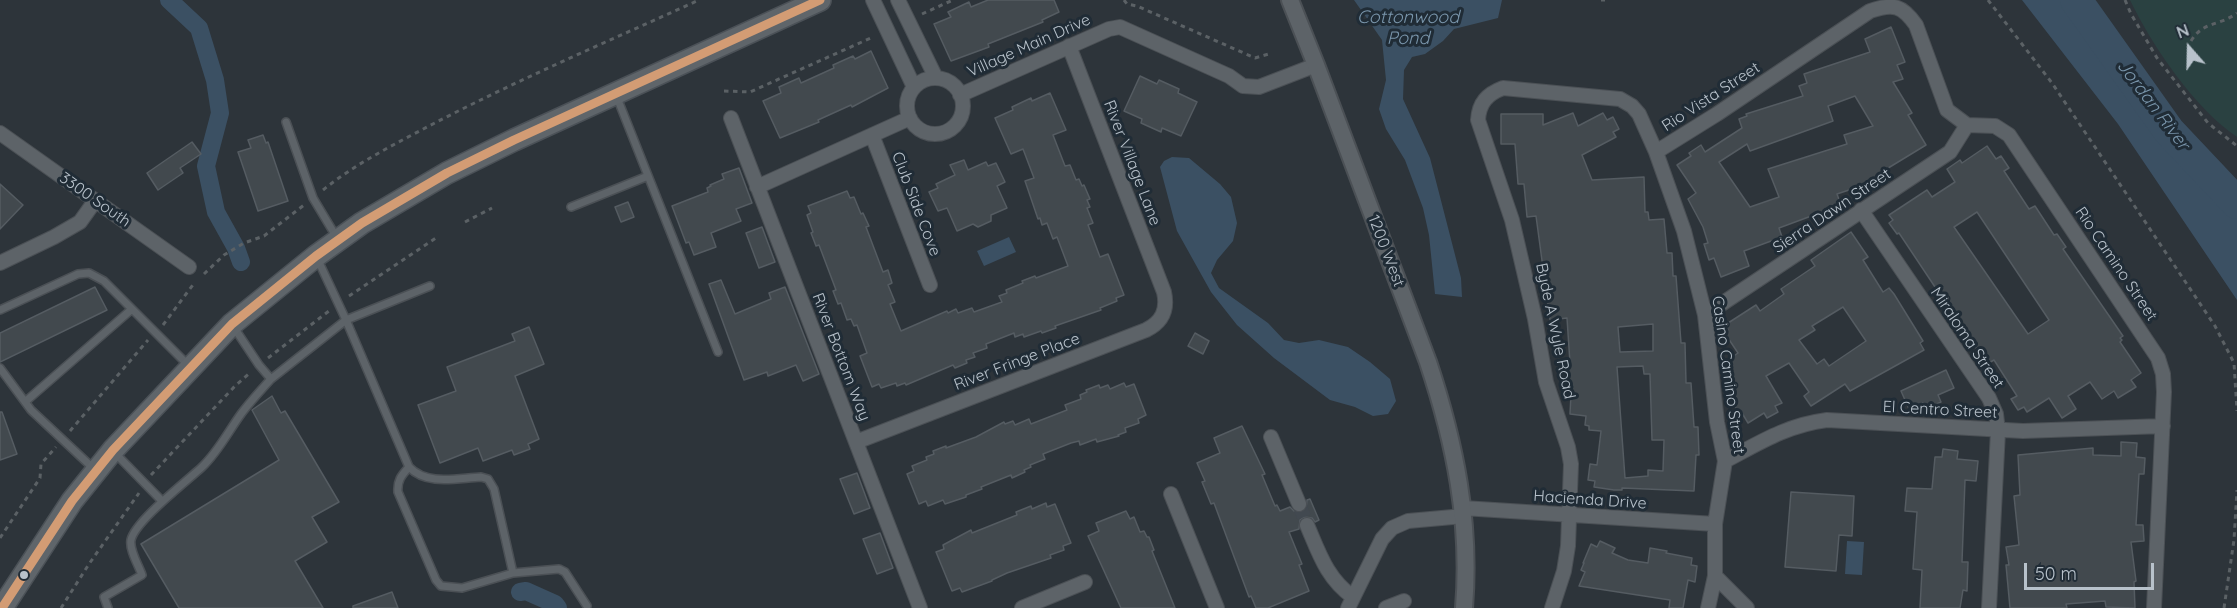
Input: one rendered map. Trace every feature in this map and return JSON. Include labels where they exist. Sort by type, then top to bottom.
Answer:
[{"type":"main road","points":[[2,608],[72,501],[113,450],[232,324],[316,256],[400,199],[447,172],[820,0]]},
{"type":"street","points":[[873,0],[915,87]]},
{"type":"street","points":[[758,187],[910,118],[907,107],[909,96],[915,87],[928,79],[936,78],[898,0]]},
{"type":"street","name":"1200 West","points":[[1290,0],[1437,389],[1456,458],[1463,512],[1464,608]]},
{"type":"street","name":"Rio Vista Street","points":[[1484,100],[1492,92],[1503,88],[1620,99],[1632,106],[1639,114],[1656,152],[1717,114],[1870,11],[1885,6],[1899,8],[1908,14],[1916,25],[1947,110],[1967,126]]},
{"type":"street","name":"Village Main Drive","points":[[960,95],[1108,28],[1120,27],[1229,76],[1243,86],[1259,87],[1316,65]]},
{"type":"street","name":"River Village Lane","points":[[1069,46],[1164,292]]},
{"type":"street","name":"Village Main Drive","points":[[910,118],[915,126],[932,134],[951,129],[958,122],[963,104],[960,95],[946,80],[936,78]]},
{"type":"street","name":"Byde A Wyle Road","points":[[1484,100],[1479,108],[1478,120],[1512,220],[1535,319],[1546,382],[1568,447],[1571,464],[1568,546],[1564,571],[1552,608]]},
{"type":"street","name":"River Bottom Way","points":[[731,118],[920,608]]},
{"type":"street","name":"Sierra Dawn Street","points":[[1705,315],[1950,152],[1967,126]]},
{"type":"street","name":"Rio Camino Street","points":[[1967,126],[1995,126],[2009,135],[2158,358],[2163,374],[2163,426],[2154,608]]},
{"type":"street","name":"3300 South","points":[[0,133],[189,267]]},
{"type":"street","name":"Club Side Cove","points":[[872,135],[930,285]]},
{"type":"street","name":"Casino Camino Street","points":[[1656,152],[1684,231],[1705,315],[1717,423],[1725,461],[1715,524],[1715,576],[1708,608]]},
{"type":"street","points":[[0,263],[80,222],[95,201]]},
{"type":"street","name":"Miraloma Street","points":[[1861,210],[1989,398],[1996,414],[1998,430],[1989,608]]},
{"type":"street","name":"River Fringe Place","points":[[856,442],[1146,330],[1161,319],[1166,300],[1164,292]]},
{"type":"street","name":"El Centro Street","points":[[1725,461],[1786,429],[1827,420],[1998,430],[2163,426]]},
{"type":"street","points":[[1271,436],[1299,504]]},
{"type":"street","points":[[1171,494],[1217,608]]},
{"type":"street","name":"Hacienda Drive","points":[[1351,602],[1382,539],[1392,528],[1408,521],[1463,512],[1569,515],[1715,524]]},
{"type":"street","points":[[1307,525],[1326,570],[1351,602]]},
{"type":"street","points":[[1715,576],[1747,608]]},
{"type":"street","points":[[1022,608],[1085,582]]},
{"type":"street","points":[[1386,608],[1404,602]]},
{"type":"lane","points":[[616,94],[718,352]]},
{"type":"lane","points":[[286,122],[313,198],[338,240]]},
{"type":"lane","points":[[571,207],[648,176]]},
{"type":"lane","points":[[316,256],[409,467],[416,474],[432,480],[481,477],[488,479],[494,489],[513,573]]},
{"type":"lane","points":[[0,310],[78,274],[89,273],[104,281],[190,367]]},
{"type":"lane","points":[[108,608],[104,597],[142,575],[131,540],[162,501],[204,465],[226,439],[242,413],[271,379],[346,320],[430,286]]},
{"type":"lane","points":[[25,402],[132,309]]},
{"type":"lane","points":[[232,324],[271,379]]},
{"type":"lane","points":[[0,368],[25,402],[95,471]]},
{"type":"lane","points":[[113,450],[162,501]]},
{"type":"lane","points":[[409,467],[398,484],[398,492],[441,586],[462,588],[513,573],[559,569],[565,572],[587,606]]},
{"type":"path","points":[[0,538],[40,478],[41,464],[138,350],[166,323],[190,287],[224,255],[244,243],[264,236],[337,178],[408,137],[477,100],[699,0]]},
{"type":"path","points":[[908,20],[953,0]]},
{"type":"path","points":[[1124,0],[1130,6],[1137,6],[1255,58],[1272,53]]},
{"type":"path","points":[[1988,0],[2052,83],[2215,326],[2234,363],[2237,411]]},
{"type":"path","points":[[2125,0],[2157,58],[2208,123],[2237,146]]},
{"type":"path","points":[[2191,41],[2196,32],[2209,24],[2224,21],[2237,13]]},
{"type":"path","points":[[724,90],[750,92],[887,30]]},
{"type":"path","points":[[465,222],[492,208]]},
{"type":"path","points":[[2224,608],[2234,540],[2237,490]]},
{"type":"green space","points":[[2130,0],[2237,0],[2237,137],[2221,125],[2190,93],[2162,56]]},
{"type":"water","name":"Cottonwood Pond","points":[[1354,0],[1502,0],[1498,18],[1454,29],[1443,41],[1425,54],[1412,57],[1404,70],[1403,99],[1430,158],[1461,278],[1462,297],[1435,294],[1429,235],[1423,208],[1405,160],[1386,129],[1379,109],[1386,80],[1382,40]]},
{"type":"water","points":[[2022,0],[2080,0],[2116,62],[2237,210],[2237,300],[2118,124]]},
{"type":"water","points":[[1172,157],[1189,158],[1220,184],[1231,197],[1237,223],[1233,241],[1217,260],[1211,273],[1219,288],[1268,323],[1284,340],[1299,343],[1319,340],[1348,347],[1370,362],[1390,379],[1396,401],[1388,414],[1373,416],[1355,407],[1330,400],[1274,358],[1237,325],[1211,292],[1177,231],[1160,167],[1164,161]]},
{"type":"water","points":[[1009,237],[1016,252],[984,266],[977,251]]},
{"type":"water","points":[[1847,541],[1864,542],[1862,575],[1845,574]]},
{"type":"building","points":[[988,0],[1054,0],[1059,12],[1042,20],[1043,22],[988,44],[989,47],[951,61],[934,24],[951,17],[948,12],[969,2],[971,7]]},
{"type":"building","points":[[1891,27],[1905,62],[1897,65],[1903,79],[1893,82],[1912,113],[1908,115],[1926,145],[1880,173],[1882,179],[1837,194],[1842,208],[1823,214],[1822,212],[1779,228],[1782,237],[1744,251],[1749,266],[1721,277],[1714,258],[1709,260],[1704,244],[1708,243],[1703,227],[1688,199],[1696,193],[1677,165],[1691,156],[1689,153],[1701,145],[1705,152],[1742,128],[1739,119],[1747,116],[1746,114],[1803,96],[1799,86],[1807,83],[1804,74],[1870,52],[1865,39]],"holes":[[[1855,96],[1873,126],[1844,135],[1847,144],[1768,169],[1779,197],[1750,207],[1719,162],[1747,144],[1750,151],[1833,121],[1828,106]]]},
{"type":"building","points":[[871,51],[888,88],[852,107],[851,105],[818,120],[819,122],[780,138],[763,101],[781,93],[779,87],[799,78],[801,83],[834,68],[833,65],[853,56],[855,59]]},
{"type":"building","points":[[1140,76],[1157,84],[1159,80],[1179,89],[1178,93],[1197,102],[1181,136],[1162,128],[1161,132],[1141,123],[1142,119],[1124,111]]},
{"type":"building","points":[[1050,93],[1066,130],[1053,135],[1065,166],[1070,165],[1076,180],[1079,179],[1082,186],[1084,185],[1090,199],[1087,200],[1090,207],[1087,208],[1093,223],[1088,225],[1100,257],[1108,254],[1124,295],[1116,298],[1117,301],[1100,308],[1101,310],[1055,326],[1056,328],[1042,333],[1041,331],[1024,337],[1023,334],[1015,337],[1014,333],[986,344],[987,348],[973,353],[975,357],[955,368],[953,365],[906,385],[905,383],[897,386],[896,383],[881,388],[879,384],[872,387],[860,356],[867,353],[857,325],[854,326],[851,319],[847,320],[841,303],[838,304],[833,291],[836,290],[819,245],[816,246],[811,233],[813,232],[807,215],[811,213],[808,206],[847,191],[850,198],[854,197],[869,226],[866,227],[883,272],[888,270],[892,283],[888,285],[895,302],[890,304],[901,331],[947,311],[948,313],[956,309],[958,313],[972,308],[974,312],[1002,302],[999,296],[1007,293],[1006,290],[1023,283],[1022,281],[1068,266],[1057,237],[1053,239],[1047,223],[1042,225],[1040,218],[1038,219],[1025,181],[1034,178],[1023,149],[1011,154],[995,118],[1031,98],[1032,101]]},
{"type":"building","points":[[1573,113],[1578,126],[1603,113],[1607,120],[1613,117],[1619,129],[1613,132],[1616,137],[1582,155],[1592,180],[1644,177],[1645,212],[1648,212],[1649,220],[1664,219],[1667,253],[1672,253],[1673,276],[1676,276],[1681,343],[1685,343],[1686,383],[1691,383],[1694,427],[1698,427],[1699,455],[1696,455],[1694,491],[1622,488],[1622,490],[1614,490],[1594,487],[1595,481],[1588,480],[1590,464],[1597,465],[1601,431],[1589,430],[1589,426],[1585,425],[1586,416],[1570,414],[1571,394],[1566,395],[1562,364],[1570,363],[1567,318],[1550,320],[1536,216],[1527,217],[1524,184],[1518,184],[1515,144],[1501,144],[1501,114],[1543,114],[1543,125]],"holes":[[[1653,324],[1653,351],[1620,352],[1618,327]],[[1643,366],[1644,374],[1650,374],[1652,440],[1664,440],[1663,471],[1648,470],[1648,476],[1625,478],[1617,367]]]},
{"type":"building","points":[[263,135],[266,143],[268,142],[288,201],[258,211],[238,152],[251,148],[248,140]]},
{"type":"building","points":[[192,142],[201,154],[180,168],[183,173],[158,190],[147,173]]},
{"type":"building","points":[[1987,146],[1996,159],[2001,156],[2009,168],[2004,171],[2029,209],[2035,206],[2054,235],[2057,234],[2066,247],[2063,249],[2123,336],[2120,342],[2141,373],[2131,380],[2136,387],[2118,398],[2114,391],[2102,399],[2090,382],[2068,396],[2076,409],[2062,418],[2049,398],[2027,412],[2024,407],[2018,410],[2011,399],[2017,396],[1994,360],[1987,364],[1963,329],[1959,331],[1948,313],[1951,311],[1899,233],[1897,234],[1889,223],[1893,220],[1889,215],[1927,190],[1932,197],[1955,182],[1947,169],[1960,160],[1962,163]],"holes":[[[1977,212],[2049,320],[2028,334],[1954,227]]]},
{"type":"building","points":[[964,160],[968,170],[986,162],[988,166],[996,163],[1005,182],[997,186],[1007,208],[991,215],[991,221],[978,227],[973,224],[957,231],[947,208],[938,211],[929,192],[938,188],[936,184],[955,175],[950,165]]},
{"type":"building","points":[[739,168],[752,203],[736,209],[741,221],[711,233],[716,247],[694,255],[689,242],[686,243],[672,206],[708,192],[707,188],[710,185],[724,179],[722,174]]},
{"type":"building","points":[[0,184],[23,205],[0,229]]},
{"type":"building","points":[[628,202],[634,217],[621,222],[615,207]]},
{"type":"building","points":[[762,227],[775,262],[759,268],[746,233]]},
{"type":"building","points":[[1851,232],[1868,257],[1863,260],[1883,292],[1889,288],[1894,294],[1923,341],[1920,343],[1924,350],[1850,391],[1845,384],[1811,406],[1804,396],[1809,392],[1789,363],[1766,376],[1782,403],[1775,406],[1778,412],[1767,418],[1764,413],[1748,423],[1729,397],[1736,393],[1721,365],[1738,353],[1724,332],[1728,330],[1725,325],[1756,305],[1760,311],[1784,294],[1781,289],[1815,266],[1811,260]],"holes":[[[1843,307],[1866,341],[1829,366],[1824,359],[1817,364],[1799,340],[1815,330],[1812,326]]]},
{"type":"building","points":[[721,280],[735,314],[771,299],[769,293],[785,287],[819,374],[803,381],[796,365],[768,376],[767,372],[744,380],[709,284]]},
{"type":"building","points":[[95,287],[107,310],[0,362],[0,333]]},
{"type":"building","points":[[529,327],[544,364],[515,376],[539,439],[528,444],[530,449],[514,455],[512,450],[483,461],[478,448],[440,463],[418,405],[456,391],[447,367],[515,341],[512,334]]},
{"type":"building","points":[[1195,333],[1209,341],[1203,354],[1188,346]]},
{"type":"building","points":[[1946,370],[1954,388],[1938,395],[1941,402],[1926,409],[1923,403],[1909,409],[1901,391]]},
{"type":"building","points":[[1124,383],[1126,387],[1134,384],[1146,415],[1138,419],[1139,423],[1125,428],[1126,432],[1097,442],[1096,439],[1080,445],[1079,441],[1071,443],[1043,454],[1045,459],[1030,465],[1031,467],[1024,470],[1025,472],[981,487],[982,489],[966,497],[945,504],[943,500],[928,506],[926,501],[919,504],[907,474],[914,471],[912,466],[927,460],[926,457],[934,454],[933,451],[976,437],[1004,422],[1005,424],[1013,421],[1015,425],[1029,419],[1031,424],[1067,410],[1065,405],[1081,399],[1080,395],[1087,392],[1086,390],[1099,385],[1100,388],[1108,385],[1110,389]]},
{"type":"building","points":[[272,396],[281,413],[285,411],[339,502],[312,517],[327,542],[295,561],[323,608],[179,608],[141,544],[279,460],[252,410]]},
{"type":"building","points":[[0,412],[2,412],[17,454],[0,460]]},
{"type":"building","points":[[1242,426],[1265,474],[1262,475],[1275,506],[1277,505],[1280,511],[1290,507],[1294,511],[1302,512],[1306,509],[1307,500],[1310,499],[1319,520],[1315,522],[1312,518],[1304,517],[1300,520],[1299,529],[1289,532],[1302,564],[1299,565],[1309,591],[1268,608],[1256,608],[1251,596],[1249,597],[1214,503],[1211,504],[1202,482],[1205,481],[1197,463],[1220,453],[1214,438]]},
{"type":"building","points":[[2121,442],[2137,443],[2136,457],[2145,458],[2144,474],[2139,474],[2136,525],[2143,525],[2144,541],[2131,542],[2136,581],[2134,582],[2135,608],[2106,607],[2105,601],[2066,604],[2067,608],[2010,608],[2006,565],[2009,565],[2006,547],[2019,545],[2014,496],[2020,495],[2018,455],[2093,448],[2093,455],[2121,456]]},
{"type":"building","points":[[1943,449],[1958,451],[1957,459],[1978,461],[1976,481],[1965,480],[1962,562],[1968,562],[1967,591],[1963,590],[1960,608],[1920,608],[1922,570],[1913,569],[1917,512],[1905,511],[1907,488],[1932,489],[1935,457],[1942,457]]},
{"type":"building","points":[[857,473],[870,508],[854,514],[840,479]]},
{"type":"building","points":[[1791,492],[1854,496],[1852,536],[1839,535],[1836,571],[1785,567]]},
{"type":"building","points":[[1046,503],[1047,507],[1055,504],[1071,543],[1063,546],[1064,550],[1050,555],[1051,558],[962,592],[960,588],[952,591],[936,552],[944,549],[943,545],[971,530],[972,533],[1017,515],[1016,512]]},
{"type":"building","points":[[1126,511],[1130,519],[1134,517],[1140,532],[1144,531],[1149,537],[1154,550],[1152,551],[1175,608],[1121,608],[1088,536],[1099,531],[1096,523]]},
{"type":"building","points":[[880,533],[893,568],[877,574],[863,539]]},
{"type":"building","points":[[1600,541],[1615,548],[1612,553],[1628,560],[1648,563],[1650,548],[1692,558],[1691,565],[1697,566],[1695,582],[1688,580],[1683,608],[1669,608],[1670,600],[1579,586],[1585,572],[1581,570],[1583,563],[1591,544],[1597,547]]},
{"type":"building","points":[[392,592],[398,608],[353,608],[353,606]]},
{"type":"waterway","points":[[169,0],[199,28],[215,80],[220,113],[206,166],[216,212],[241,262]]},
{"type":"waterway","name":"Jordan River","points":[[2076,0],[2169,131],[2237,203]]},
{"type":"waterway","points":[[520,592],[526,591],[555,604],[558,608]]},
{"type":"tunnel","points":[[1299,504],[1307,525]]},
{"type":"transit line","points":[[2,608],[72,501],[113,450],[232,324],[316,256],[362,223],[447,173],[820,0]]}]
